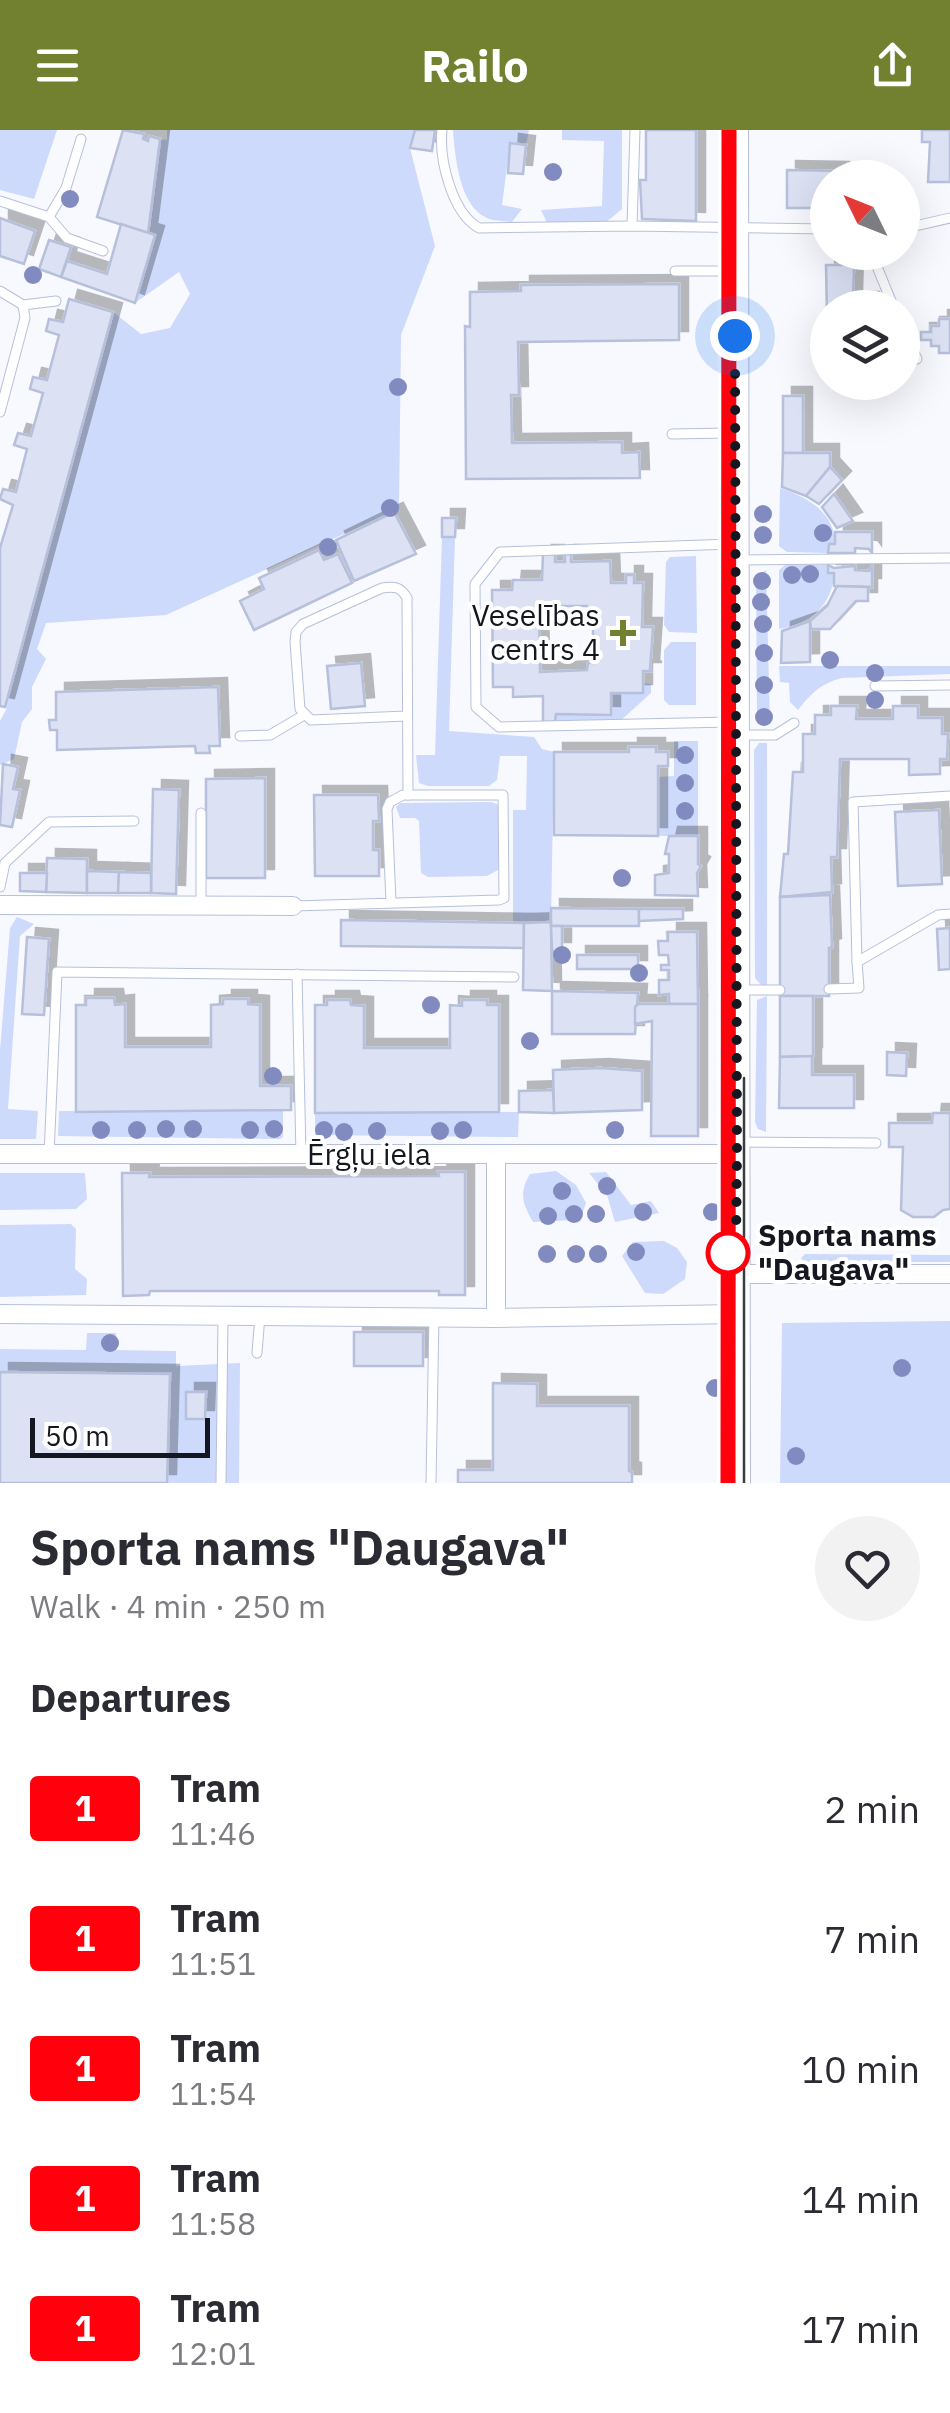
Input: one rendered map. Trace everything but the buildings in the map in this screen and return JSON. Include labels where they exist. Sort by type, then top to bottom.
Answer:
[{"type":"street","points":[[734,130],[736,1483]]},
{"type":"street","points":[[0,905],[293,906]]},
{"type":"street","name":"Ērgļu iela","points":[[0,1154],[496,1155],[737,1148]]},
{"type":"street","points":[[496,1155],[496,1318]]},
{"type":"street","points":[[736,1274],[950,1274]]},
{"type":"street","points":[[0,1314],[496,1318],[737,1314]]},
{"type":"lane","points":[[442,130],[440,145],[458,203],[467,222],[479,228],[810,229]]},
{"type":"lane","points":[[632,226],[635,130]]},
{"type":"lane","points":[[49,217],[66,188],[80,138]]},
{"type":"lane","points":[[0,201],[49,217],[67,238],[103,251]]},
{"type":"lane","points":[[920,225],[950,218]]},
{"type":"lane","points":[[675,271],[735,271]]},
{"type":"lane","points":[[0,291],[23,305],[56,301]]},
{"type":"lane","points":[[0,412],[25,318],[23,305]]},
{"type":"lane","points":[[672,434],[735,434]]},
{"type":"lane","points":[[794,723],[775,735],[736,729],[499,728],[476,707],[475,584],[500,552],[735,552],[950,558]]},
{"type":"lane","points":[[406,716],[311,720],[304,715],[300,709],[296,632],[303,624],[382,588],[394,586],[403,590],[408,598],[408,794]]},
{"type":"lane","points":[[875,686],[950,685]]},
{"type":"lane","points":[[240,736],[270,735],[304,715]]},
{"type":"lane","points":[[293,906],[504,898],[503,795],[396,796],[387,809],[391,902]]},
{"type":"lane","points":[[829,990],[858,988],[853,802],[950,796]]},
{"type":"lane","points":[[201,813],[201,906]]},
{"type":"lane","points":[[0,888],[5,863],[48,822],[134,822]]},
{"type":"lane","points":[[857,962],[938,915],[950,914]]},
{"type":"lane","points":[[49,1155],[56,972],[514,976]]},
{"type":"lane","points":[[297,974],[300,1155]]},
{"type":"lane","points":[[736,990],[780,990]]},
{"type":"lane","points":[[737,1148],[876,1142]]},
{"type":"lane","points":[[221,1483],[223,1314]]},
{"type":"lane","points":[[257,1353],[260,1315]]},
{"type":"lane","points":[[430,1483],[434,1316]]},
{"type":"shaded area","points":[[0,130],[57,130],[34,199],[0,190]]},
{"type":"shaded area","points":[[167,130],[415,130],[410,148],[435,246],[401,335],[399,509],[166,615],[46,623],[37,649],[46,659],[32,687],[32,709],[22,722],[14,759],[0,765],[0,721],[7,708],[113,312],[141,334],[170,328],[190,294],[179,272],[135,303],[154,236],[148,233],[160,139],[167,140]]},
{"type":"shaded area","points":[[453,130],[529,130],[526,145],[510,144],[502,205],[522,209],[512,222],[487,218],[470,203],[460,179]]},
{"type":"shaded area","points":[[562,130],[622,130],[622,209],[605,223],[547,223],[541,210],[602,206],[604,141],[562,140]]},
{"type":"shaded area","points":[[780,488],[809,501],[825,515],[835,544],[829,544],[828,553],[787,552],[779,546]]},
{"type":"shaded area","points":[[442,537],[455,537],[449,731],[534,737],[542,749],[554,752],[551,922],[513,923],[513,810],[526,810],[527,756],[500,756],[497,780],[489,786],[419,783],[416,755],[435,755]]},
{"type":"shaded area","points":[[696,556],[697,633],[669,632],[664,625],[666,562],[670,557]]},
{"type":"shaded area","points":[[785,565],[828,565],[828,573],[834,573],[833,584],[824,603],[810,618],[779,629],[779,570]]},
{"type":"shaded area","points":[[766,570],[770,722],[761,725],[757,720],[756,577]]},
{"type":"shaded area","points":[[671,642],[696,642],[696,705],[669,705],[664,700],[664,650]]},
{"type":"shaded area","points":[[779,666],[950,666],[950,674],[842,678],[817,690],[798,710],[790,702],[789,683],[780,682]]},
{"type":"shaded area","points":[[643,683],[651,684],[651,693],[619,722],[555,722],[556,714],[611,715],[611,693],[643,693]]},
{"type":"shaded area","points":[[674,741],[698,741],[698,836],[658,836],[658,777],[674,776]]},
{"type":"shaded area","points":[[759,743],[767,743],[767,985],[761,985],[755,978],[754,750]]},
{"type":"shaded area","points":[[491,802],[500,811],[498,870],[487,876],[428,877],[421,873],[419,821],[400,818],[396,807],[400,803]]},
{"type":"shaded area","points":[[17,917],[34,924],[20,936],[8,1109],[38,1111],[36,1139],[0,1139],[0,1050],[10,928]]},
{"type":"shaded area","points":[[767,996],[766,1132],[758,1129],[755,1122],[757,1000]]},
{"type":"shaded area","points":[[283,1110],[280,1139],[58,1136],[59,1111]]},
{"type":"shaded area","points":[[519,1112],[518,1137],[315,1135],[315,1113]]},
{"type":"shaded area","points":[[556,1171],[576,1185],[586,1203],[581,1217],[533,1222],[523,1198],[524,1186],[530,1174]]},
{"type":"shaded area","points":[[606,1172],[631,1205],[651,1201],[659,1213],[615,1222],[607,1195],[589,1173]]},
{"type":"shaded area","points":[[0,1173],[85,1173],[87,1199],[76,1209],[0,1210]]},
{"type":"shaded area","points":[[71,1224],[76,1229],[75,1269],[87,1279],[86,1295],[0,1297],[0,1225]]},
{"type":"shaded area","points":[[664,1241],[677,1248],[687,1262],[685,1279],[663,1294],[645,1293],[622,1256],[633,1242]]},
{"type":"shaded area","points":[[805,1254],[950,1255],[950,1262],[803,1262]]},
{"type":"shaded area","points":[[950,1321],[950,1483],[780,1483],[782,1323]]},
{"type":"shaded area","points":[[87,1333],[116,1333],[117,1349],[108,1350],[176,1351],[176,1366],[240,1363],[239,1483],[0,1483],[0,1349],[86,1350]]},
{"type":"tram line","points":[[729,130],[729,1483]]},
{"type":"tram line","name":"1","points":[[728,1483],[729,130]]},
{"type":"tram line","points":[[744,1078],[744,1483]]},
{"type":"place","name":"Veselības centrs 4","points":[[623,633]]},
{"type":"place","name":"Sporta nams \"Daugava\"","points":[[728,1253]]},
{"type":"route","points":[[728,1253],[736,1244],[737,1154],[735,336]]}]
